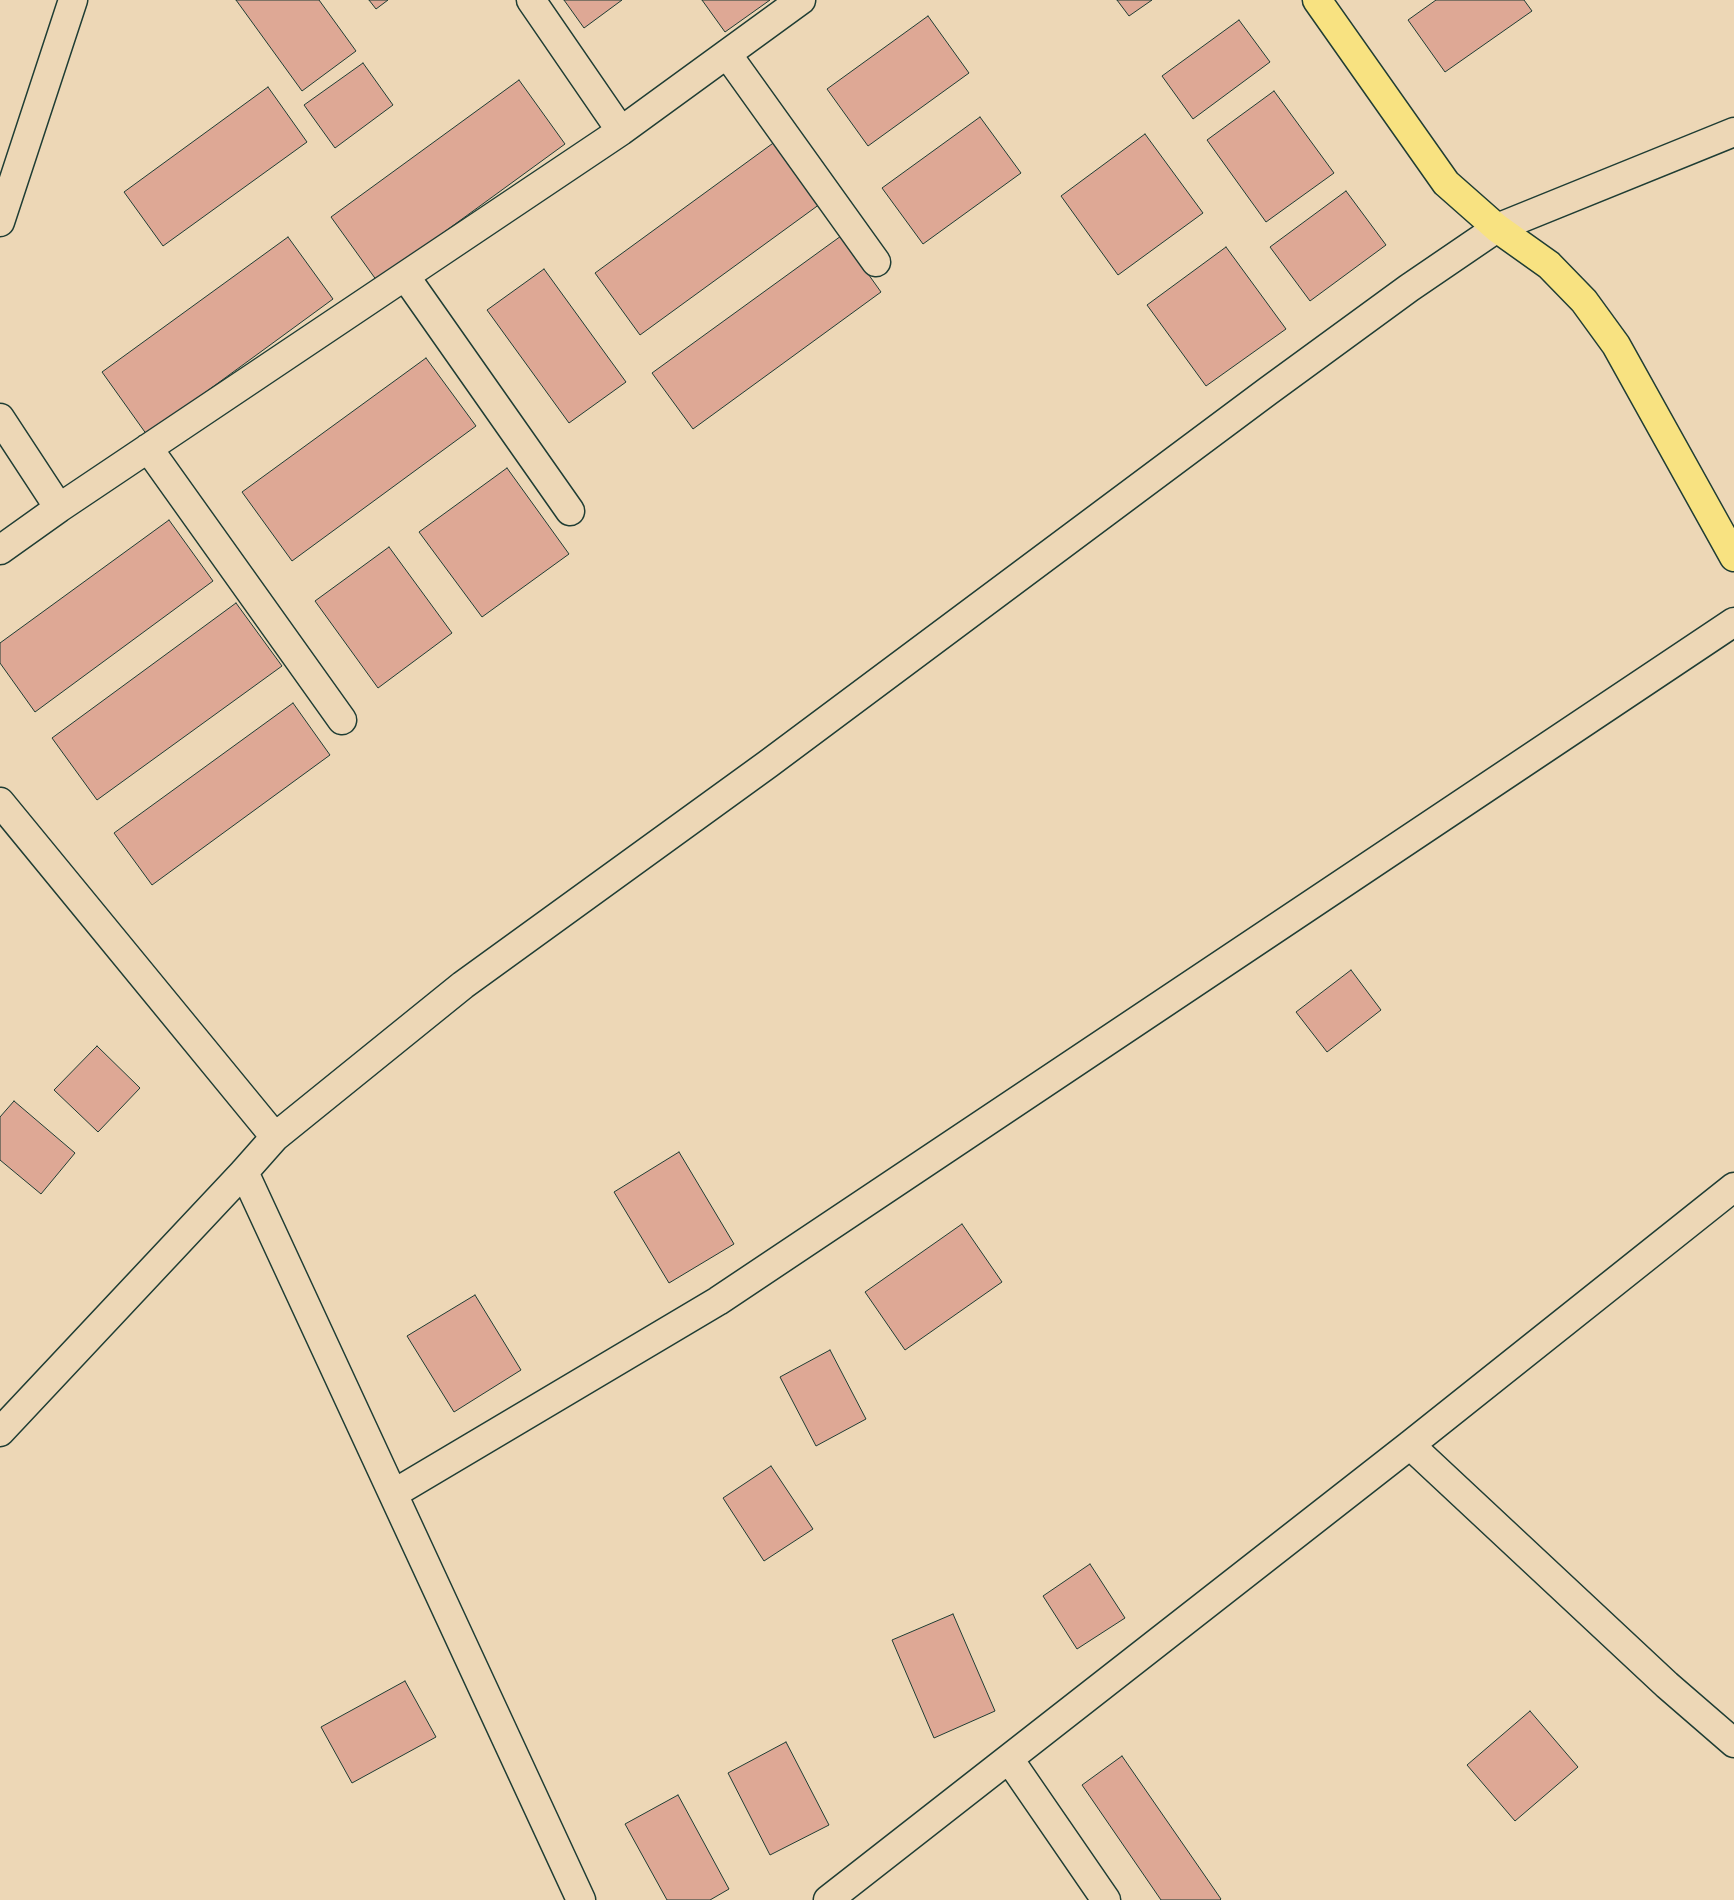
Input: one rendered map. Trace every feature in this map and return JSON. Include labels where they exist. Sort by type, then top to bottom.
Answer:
[{"type":"main road","points":[[1317,0],[1446,183],[1497,228],[1549,266],[1584,300],[1616,345],[1734,557]]},
{"type":"street","points":[[0,222],[73,0]]},
{"type":"street","points":[[531,0],[621,131]]},
{"type":"street","points":[[0,550],[59,508],[621,131],[801,0]]},
{"type":"street","points":[[727,54],[876,262]]},
{"type":"street","points":[[0,1432],[244,1172],[274,1137],[463,985],[768,764],[1268,391],[1410,288],[1497,228],[1734,132]]},
{"type":"street","points":[[405,276],[570,511]]},
{"type":"street","points":[[0,418],[59,508]]},
{"type":"street","points":[[148,448],[342,720]]},
{"type":"street","points":[[394,1494],[718,1300],[1734,622]]},
{"type":"street","points":[[0,802],[274,1137]]},
{"type":"street","points":[[244,1172],[581,1900]]},
{"type":"street","points":[[828,1900],[1410,1444],[1734,1187]]},
{"type":"street","points":[[1410,1444],[1667,1685],[1734,1743]]},
{"type":"street","points":[[1009,1758],[1106,1900]]},
{"type":"building","points":[[236,0],[319,0],[356,51],[302,91]]},
{"type":"building","points":[[369,0],[388,0],[376,9]]},
{"type":"building","points":[[564,0],[622,0],[584,28]]},
{"type":"building","points":[[702,0],[770,0],[725,32]]},
{"type":"building","points":[[1117,0],[1152,0],[1129,16]]},
{"type":"building","points":[[1436,0],[1524,0],[1532,11],[1445,72],[1408,20]]},
{"type":"building","points":[[928,16],[969,73],[868,146],[827,89]]},
{"type":"building","points":[[1239,20],[1270,62],[1193,119],[1162,76]]},
{"type":"building","points":[[363,63],[393,105],[335,148],[304,105]]},
{"type":"building","points":[[519,80],[565,144],[377,281],[331,217]]},
{"type":"building","points":[[268,87],[307,142],[163,246],[124,192]]},
{"type":"building","points":[[1274,91],[1334,173],[1266,222],[1207,140]]},
{"type":"building","points":[[980,117],[1021,173],[923,244],[882,188]]},
{"type":"building","points":[[1145,134],[1203,213],[1118,275],[1061,196]]},
{"type":"building","points":[[776,141],[820,204],[640,335],[595,273]]},
{"type":"building","points":[[1346,191],[1386,245],[1310,301],[1270,247]]},
{"type":"building","points":[[841,236],[881,292],[693,429],[652,373]]},
{"type":"building","points":[[288,237],[333,299],[147,435],[102,372]]},
{"type":"building","points":[[1226,247],[1286,329],[1206,386],[1147,305]]},
{"type":"building","points":[[544,269],[626,382],[569,423],[487,310]]},
{"type":"building","points":[[426,358],[476,426],[292,561],[242,492]]},
{"type":"building","points":[[507,468],[569,554],[482,617],[419,532]]},
{"type":"building","points":[[169,520],[213,581],[35,712],[0,663],[0,643]]},
{"type":"building","points":[[389,547],[452,633],[378,688],[315,601]]},
{"type":"building","points":[[236,603],[282,666],[97,800],[52,738]]},
{"type":"building","points":[[293,703],[330,755],[152,885],[114,833]]},
{"type":"building","points":[[1351,970],[1381,1010],[1327,1052],[1296,1012]]},
{"type":"building","points":[[97,1046],[140,1088],[98,1132],[54,1090]]},
{"type":"building","points":[[14,1101],[75,1153],[41,1194],[0,1160],[0,1117]]},
{"type":"building","points":[[679,1152],[734,1244],[669,1283],[614,1192]]},
{"type":"building","points":[[962,1224],[1002,1282],[905,1350],[865,1292]]},
{"type":"building","points":[[475,1295],[521,1370],[454,1412],[407,1336]]},
{"type":"building","points":[[830,1350],[866,1419],[816,1446],[780,1377]]},
{"type":"building","points":[[771,1466],[813,1529],[764,1561],[723,1498]]},
{"type":"building","points":[[1090,1564],[1125,1618],[1077,1649],[1043,1596]]},
{"type":"building","points":[[953,1614],[995,1711],[934,1738],[892,1640]]},
{"type":"building","points":[[405,1681],[436,1737],[352,1783],[321,1727]]},
{"type":"building","points":[[1530,1711],[1578,1767],[1515,1821],[1467,1765]]},
{"type":"building","points":[[786,1742],[829,1825],[770,1855],[728,1773]]},
{"type":"building","points":[[1122,1756],[1220,1900],[1161,1900],[1082,1785]]},
{"type":"building","points":[[678,1795],[729,1889],[710,1900],[667,1900],[625,1824]]}]
